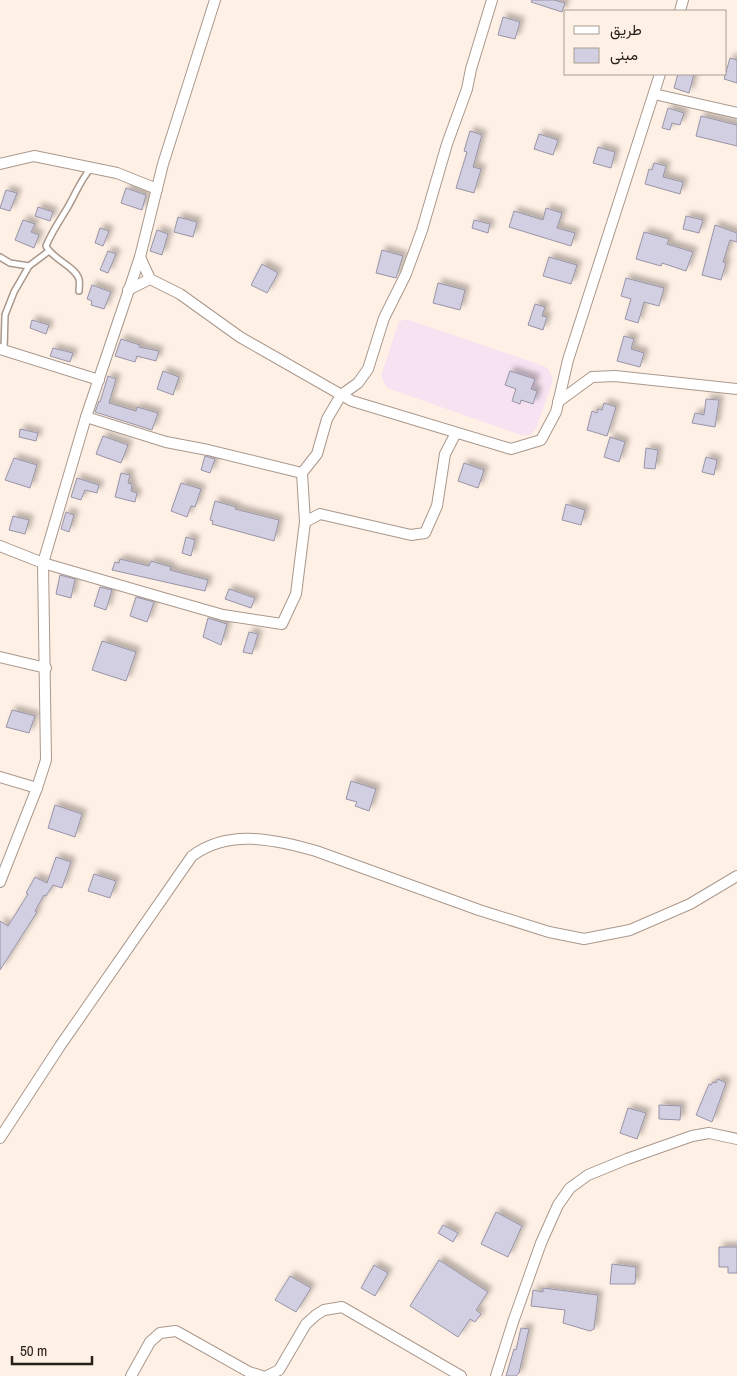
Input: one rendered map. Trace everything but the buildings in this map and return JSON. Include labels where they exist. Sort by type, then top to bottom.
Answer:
[{"type":"street","points":[[0,882],[38,788],[46,760],[43,563],[86,417],[140,257],[157,189],[215,0]]},
{"type":"street","points":[[0,546],[43,563],[223,615],[282,624],[296,594],[305,522],[302,474],[317,454],[327,419],[341,394],[358,383],[368,369],[384,318],[406,274],[422,230],[447,144],[467,89],[471,69],[492,0]]},
{"type":"street","points":[[140,257],[150,279],[180,294],[240,337],[352,401],[511,449],[541,440],[556,412],[568,360],[660,75]]},
{"type":"street","points":[[654,94],[737,113]]},
{"type":"street","points":[[0,164],[34,156],[117,173],[157,189]]},
{"type":"street","points":[[128,290],[150,279]]},
{"type":"street","points":[[2,349],[99,380]]},
{"type":"street","points":[[558,402],[592,377],[615,376],[737,388]]},
{"type":"street","points":[[86,417],[166,442],[208,450],[302,474]]},
{"type":"street","points":[[305,522],[320,514],[411,535],[425,533],[437,506],[445,454],[456,433]]},
{"type":"street","points":[[0,657],[46,668]]},
{"type":"street","points":[[0,777],[38,788]]},
{"type":"street","points":[[0,1138],[60,1046],[192,856],[214,843],[239,838],[278,842],[307,848],[479,910],[549,932],[584,939],[630,930],[690,904],[737,876]]},
{"type":"street","points":[[496,1376],[540,1243],[558,1205],[570,1188],[588,1175],[692,1136],[709,1133],[737,1138]]},
{"type":"street","points":[[267,1376],[279,1370],[306,1324],[324,1310],[342,1307],[461,1376]]},
{"type":"street","points":[[131,1376],[150,1342],[160,1333],[176,1331],[250,1372],[262,1376]]},
{"type":"lane","points":[[79,291],[78,278],[75,273],[49,252],[46,246],[81,179],[92,168]]},
{"type":"lane","points":[[2,349],[5,315],[14,292],[29,266],[49,252]]},
{"type":"lane","points":[[0,257],[10,263],[29,266]]},
{"type":"shaded area","points":[[409,320],[544,366],[549,370],[553,380],[536,429],[529,435],[521,435],[387,388],[382,378],[382,373],[397,327],[399,322]]}]
